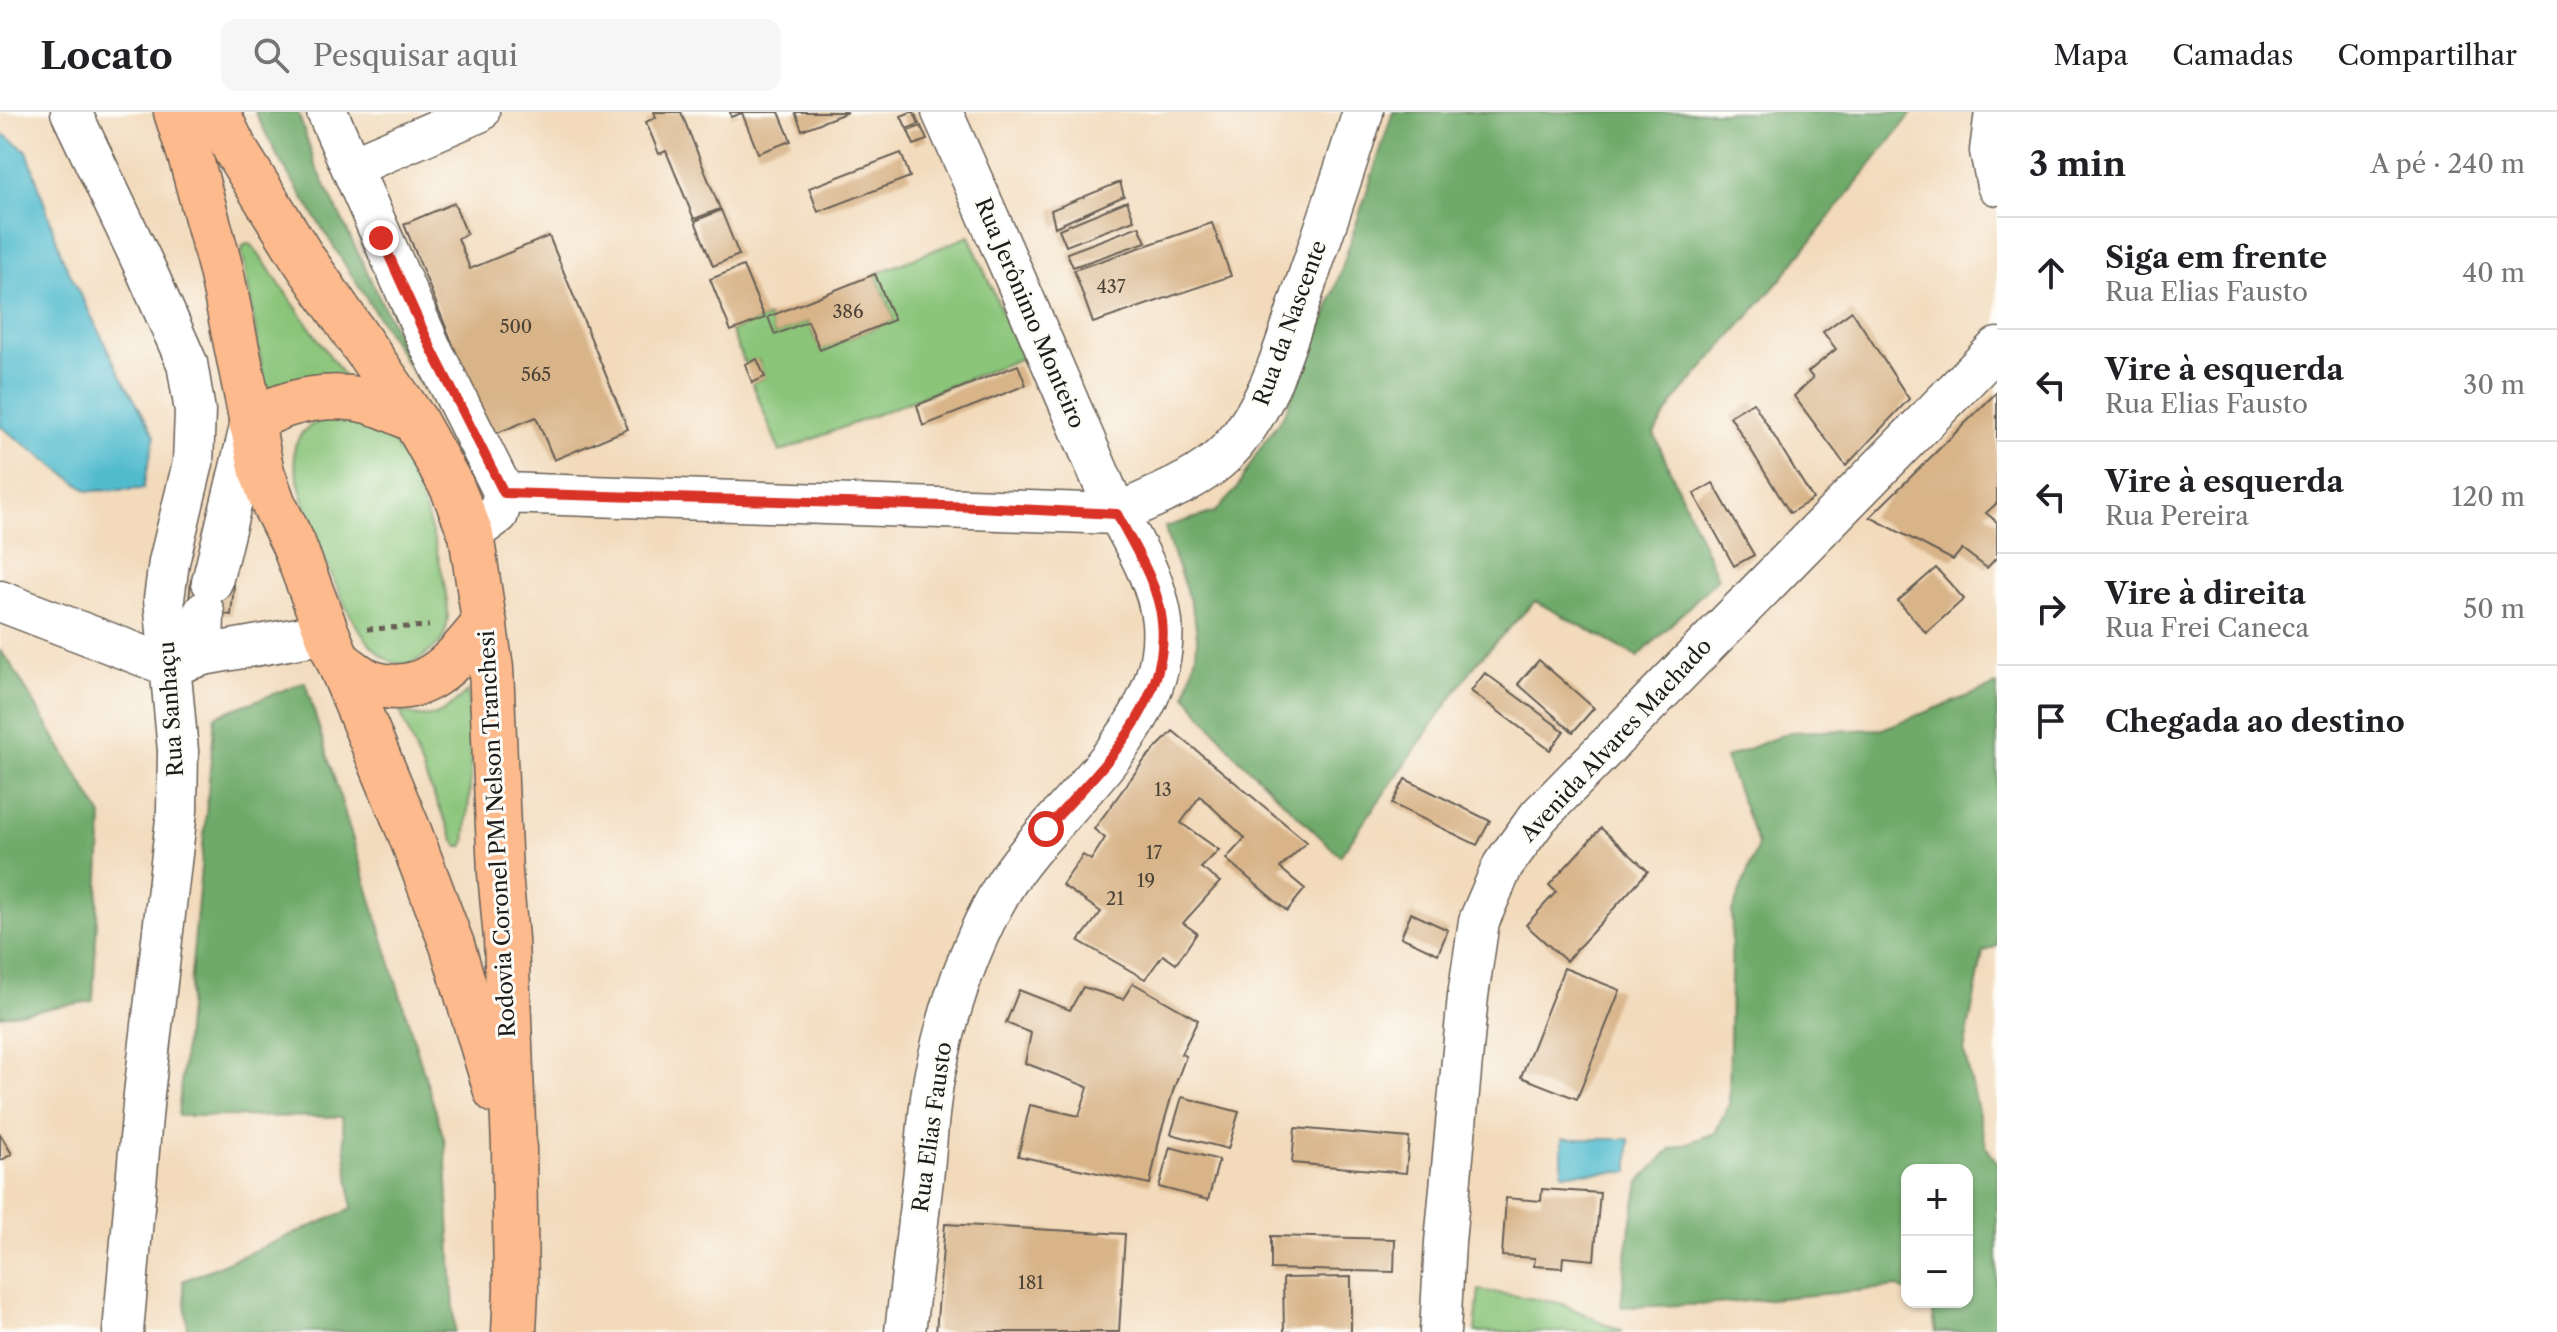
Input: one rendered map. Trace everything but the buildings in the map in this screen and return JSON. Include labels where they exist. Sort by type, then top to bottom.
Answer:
[{"type":"highway","name":"Rodovia Coronel PM Nelson Tranchesi","points":[[176,112],[221,270],[262,472],[409,831],[452,945],[514,1149]]},
{"type":"highway","name":"Rodovia Coronel PM Nelson Tranchesi","points":[[217,112],[236,151],[302,257],[415,421],[452,487],[471,534],[491,668],[506,939],[514,1149],[514,1332]]},
{"type":"highway","points":[[251,423],[280,407],[306,400],[343,398],[378,404],[415,421]]},
{"type":"highway","points":[[293,543],[281,453],[285,437],[295,421],[325,399]]},
{"type":"highway","points":[[334,648],[370,682],[392,687],[417,683],[438,675],[485,623]]},
{"type":"street","name":"Rua Sanhaçu","points":[[71,112],[187,363],[195,411],[193,463],[169,562],[164,599],[186,660],[178,751],[177,811],[144,1094],[123,1332]]},
{"type":"street","points":[[327,112],[431,348],[504,493],[498,514],[471,534]]},
{"type":"street","points":[[353,166],[479,112]]},
{"type":"street","name":"Rua Jerônimo Monteiro","points":[[942,112],[1117,514]]},
{"type":"street","name":"Rua da Nascente","points":[[1117,514],[1182,483],[1221,458],[1244,434],[1259,410],[1280,359],[1363,112]]},
{"type":"street","points":[[1995,112],[1990,151],[1997,185]]},
{"type":"street","name":"Avenida Alvares Machado","points":[[1440,1332],[1445,1242],[1468,996],[1479,921],[1503,865],[1539,816],[1997,348]]},
{"type":"street","points":[[186,660],[208,597],[251,423]]},
{"type":"street","points":[[504,493],[1117,514]]},
{"type":"street","name":"Rua Elias Fausto","points":[[905,1332],[935,1074],[955,996],[1002,891],[1046,829],[1120,745],[1142,711],[1161,659],[1162,620],[1150,579],[1117,514]]},
{"type":"street","points":[[0,601],[186,660],[334,648]]},
{"type":"path","points":[[334,648],[379,627],[485,623]]},
{"type":"green space","points":[[255,112],[298,112],[315,164],[425,392],[280,161]]},
{"type":"green space","points":[[1393,112],[1913,112],[1781,279],[1675,400],[1654,434],[1718,578],[1638,657],[1535,601],[1477,662],[1340,856],[1236,756],[1186,695],[1197,638],[1188,596],[1165,527],[1215,512],[1236,490],[1284,414],[1326,316]]},
{"type":"green space","points":[[969,236],[1022,358],[780,452],[752,383],[764,377],[758,360],[745,364],[731,331],[768,317],[775,335],[808,321],[820,350],[894,320],[875,274]]},
{"type":"green space","points":[[247,244],[252,245],[344,376],[268,404],[242,251]]},
{"type":"green space","points":[[340,416],[372,424],[390,438],[415,484],[435,543],[448,622],[443,640],[424,656],[408,664],[395,663],[383,657],[351,617],[316,538],[298,481],[295,458],[299,437],[320,421]]},
{"type":"green space","points":[[0,651],[102,816],[93,1001],[0,1016]]},
{"type":"green space","points":[[305,682],[445,1142],[455,1332],[188,1332],[183,1281],[352,1209],[342,1117],[178,1116],[215,716]]},
{"type":"green space","points":[[1997,685],[1997,946],[1983,952],[1964,1051],[1986,1145],[1997,1163],[1997,1332],[1936,1332],[1931,1308],[1973,1308],[1973,1164],[1901,1164],[1901,1289],[1716,1304],[1621,1307],[1627,1248],[1639,1182],[1671,1149],[1715,1133],[1729,1104],[1732,912],[1758,845],[1725,758],[1790,732],[1882,729]]},
{"type":"green space","points":[[468,691],[471,777],[465,843],[459,847],[426,778],[400,711],[421,716],[437,714]]},
{"type":"green space","points":[[1479,1290],[1560,1303],[1623,1332],[1475,1332]]},
{"type":"water","points":[[0,132],[27,151],[63,259],[155,436],[143,489],[88,491],[0,426]]},
{"type":"water","points":[[1562,1139],[1629,1139],[1629,1172],[1562,1173]]},
{"type":"route","points":[[381,238],[431,348],[504,493],[1117,514],[1150,579],[1162,620],[1161,659],[1142,711],[1120,745],[1046,829]]}]
